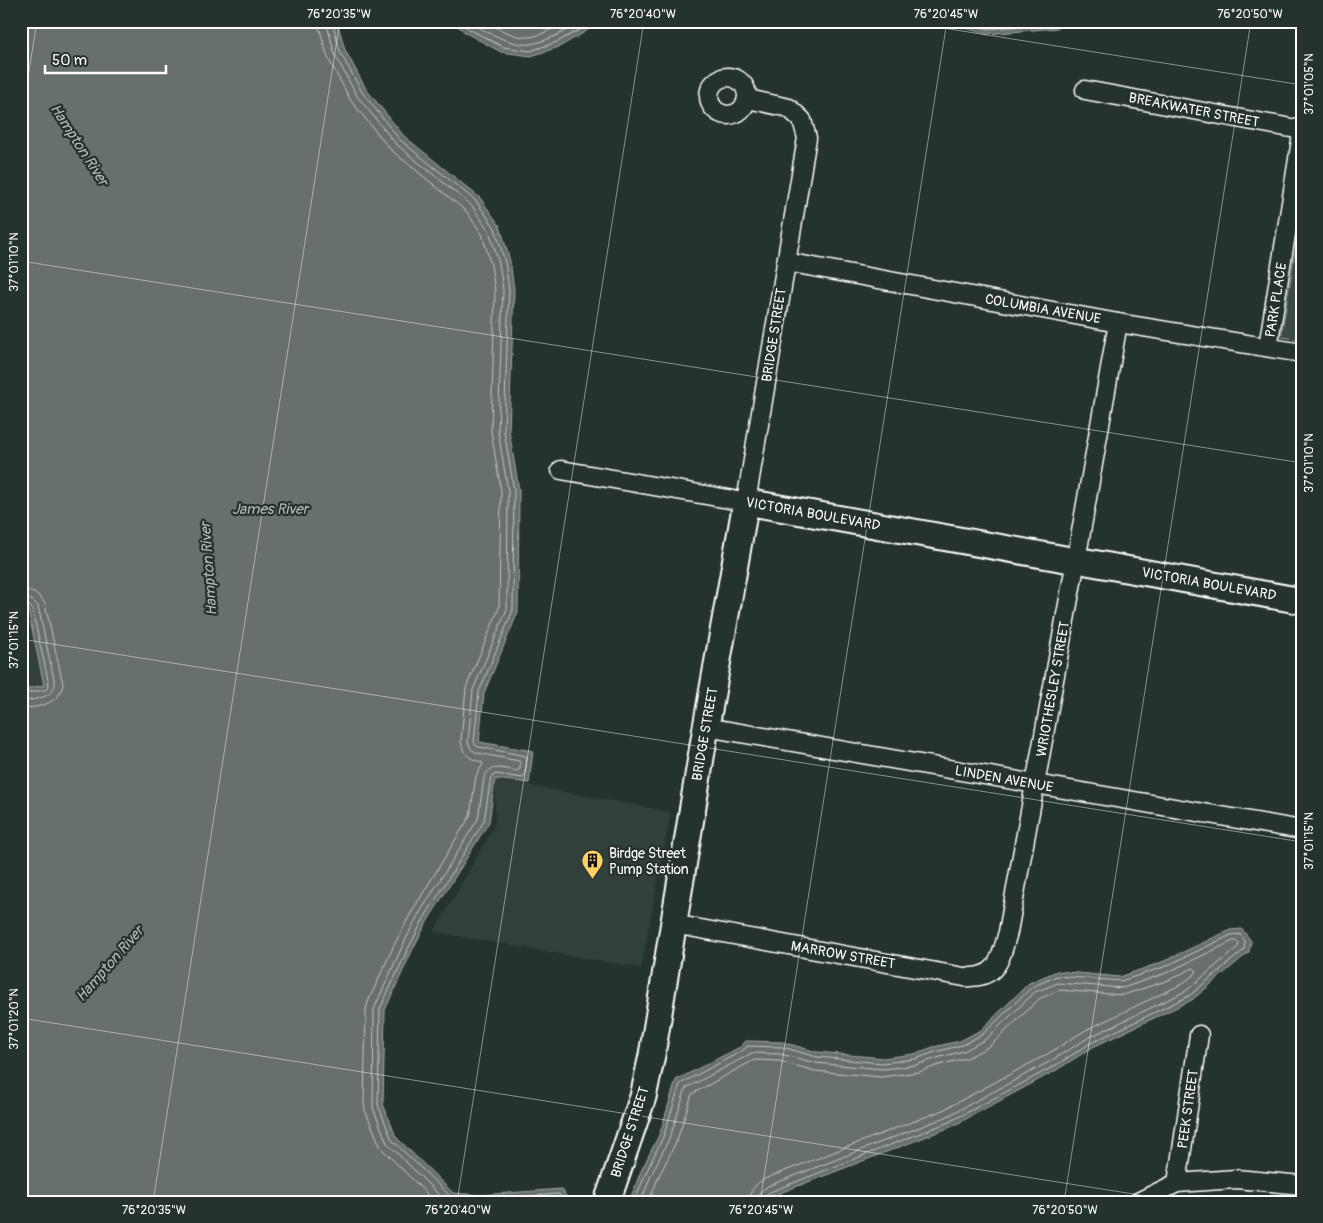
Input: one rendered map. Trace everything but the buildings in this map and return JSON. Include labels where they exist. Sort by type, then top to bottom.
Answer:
[{"type":"street","name":"BREAKWATER STREET","points":[[1086,90],[1302,132]]},
{"type":"street","name":"BRIDGE STREET","points":[[607,1202],[643,1097],[652,1055],[807,138],[802,120],[789,108],[748,99]]},
{"type":"street","name":"PARK PLACE","points":[[1268,347],[1302,132]]},
{"type":"street","name":"COLUMBIA AVENUE","points":[[786,262],[1118,323],[1302,353]]},
{"type":"street","name":"WRIOTHESLEY STREET","points":[[1002,953],[1008,932],[1118,323]]},
{"type":"street","name":"VICTORIA BOULEVARD","points":[[561,470],[1302,601]]},
{"type":"street","name":"LINDEN AVENUE","points":[[706,727],[1302,830]]},
{"type":"street","name":"MARROW STREET","points":[[673,924],[973,978],[993,970],[1002,953]]},
{"type":"street","name":"PEEK STREET","points":[[1178,1183],[1199,1034]]},
{"type":"street","points":[[1138,1202],[1178,1183],[1236,1179],[1302,1185]]},
{"type":"shaded area","points":[[1302,210],[1302,340],[1281,337]]},
{"type":"shaded area","points":[[21,609],[28,610],[44,685],[21,690]]},
{"type":"shaded area","points":[[495,779],[671,812],[641,968],[434,932],[495,825]]},
{"type":"water","name":"James River","points":[[21,21],[337,21],[345,50],[366,89],[404,136],[480,198],[500,226],[510,261],[514,290],[509,431],[519,490],[518,612],[484,693],[479,742],[533,751],[529,783],[495,779],[489,822],[427,922],[385,1010],[383,1104],[396,1137],[453,1193],[481,1195],[562,1189],[569,1202],[21,1202],[21,690],[44,685],[28,610],[21,609]]},
{"type":"water","points":[[452,21],[599,21],[585,32],[559,47],[531,56],[501,52],[466,33]]},
{"type":"water","points":[[954,21],[1066,21],[1057,28],[987,34],[957,26]]},
{"type":"water","points":[[1242,929],[1251,941],[1249,952],[1192,1000],[1093,1047],[1055,1071],[951,1127],[772,1196],[765,1202],[629,1202],[641,1171],[660,1133],[676,1080],[740,1047],[746,1041],[782,1042],[817,1052],[883,1058],[914,1054],[933,1047],[960,1041],[981,1030],[1029,983],[1057,971],[1120,977],[1162,962],[1230,930]]},
{"type":"place","name":"Birdge Street Pump Station","points":[[593,880]]},
{"type":"water label","name":"Hampton River","points":[[79,145]]},
{"type":"water label","name":"Hampton River","points":[[209,569]]},
{"type":"water label","name":"Hampton River","points":[[110,964]]}]
